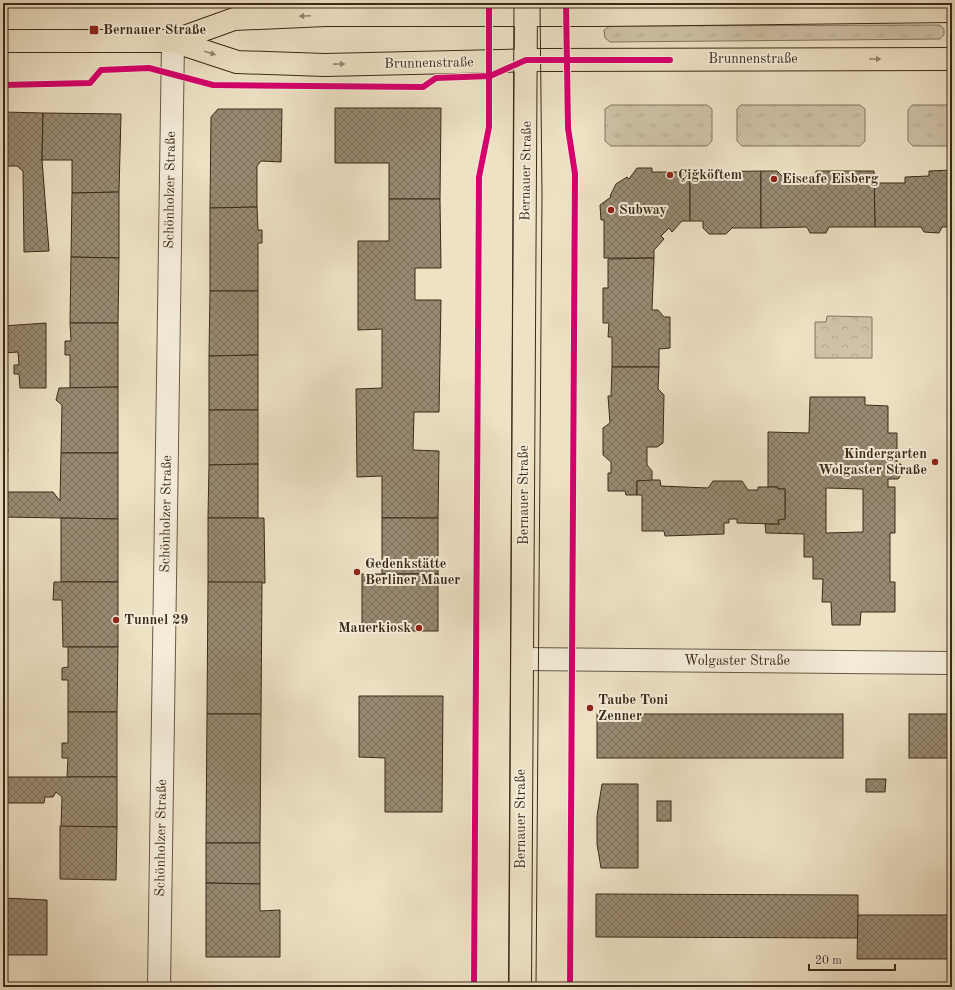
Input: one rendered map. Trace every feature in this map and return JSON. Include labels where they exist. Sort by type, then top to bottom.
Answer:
[{"type":"main road","name":"Brunnenstraße","points":[[173,41],[234,19],[326,15],[526,9],[952,12]]},
{"type":"main road","name":"Bernauer Straße","points":[[520,987],[526,9]]},
{"type":"main road","name":"Brunnenstraße","points":[[3,41],[173,41],[237,62],[325,65],[526,60],[952,59]]},
{"type":"street","name":"Schönholzer Straße","points":[[159,987],[173,41]]},
{"type":"street","name":"Wolgaster Straße","points":[[522,659],[952,663]]},
{"type":"green space","points":[[940,25],[944,29],[944,35],[940,39],[610,42],[605,38],[604,30],[610,26]]},
{"type":"green space","points":[[611,105],[707,105],[712,109],[712,141],[707,146],[611,146],[605,141],[605,109]]},
{"type":"green space","points":[[741,105],[860,105],[865,109],[865,141],[860,146],[742,146],[737,141],[737,109]]},
{"type":"green space","points":[[912,105],[952,105],[952,146],[913,146],[908,141],[908,110]]},
{"type":"green space","points":[[827,316],[872,317],[872,358],[815,358],[815,322],[826,322]]},
{"type":"building","points":[[335,108],[441,108],[440,199],[389,199],[389,163],[335,163]]},
{"type":"building","points":[[218,109],[282,109],[281,162],[261,161],[257,166],[257,207],[210,208],[211,117]]},
{"type":"building","points":[[3,112],[43,113],[42,160],[49,251],[24,252],[23,171],[17,166],[3,166]]},
{"type":"building","points":[[43,113],[121,114],[119,192],[72,193],[72,160],[42,160]]},
{"type":"building","points":[[637,168],[652,168],[652,172],[690,172],[690,221],[682,221],[672,232],[669,228],[661,236],[664,239],[654,250],[654,258],[604,258],[604,220],[601,220],[600,205],[611,197],[610,196],[616,184],[627,177],[629,179]]},
{"type":"building","points":[[952,170],[952,227],[942,227],[939,233],[924,232],[921,227],[875,227],[874,183],[905,183],[905,177],[929,176],[929,171]]},
{"type":"building","points":[[761,171],[761,228],[732,228],[726,234],[709,234],[703,228],[703,221],[690,221],[690,172],[696,176],[701,175],[701,172]]},
{"type":"building","points":[[761,171],[777,171],[786,180],[792,180],[792,177],[816,176],[816,171],[874,171],[875,227],[829,227],[826,233],[810,233],[807,227],[761,228]]},
{"type":"building","points":[[119,192],[119,258],[71,257],[72,193]]},
{"type":"building","points":[[389,199],[440,199],[441,268],[415,268],[415,300],[441,300],[439,412],[414,412],[413,450],[439,451],[438,518],[382,518],[382,476],[357,477],[356,389],[382,388],[382,329],[358,330],[358,241],[389,241]]},
{"type":"building","points":[[257,207],[258,230],[262,230],[262,243],[258,243],[258,291],[210,291],[210,208]]},
{"type":"building","points":[[71,257],[119,258],[118,323],[70,323]]},
{"type":"building","points":[[654,258],[652,310],[658,310],[664,317],[670,317],[670,348],[659,349],[659,367],[612,367],[612,337],[608,337],[609,323],[603,323],[603,288],[608,288],[608,259]]},
{"type":"building","points":[[210,291],[258,291],[258,355],[209,356]]},
{"type":"building","points":[[46,323],[46,388],[20,388],[19,374],[14,374],[14,365],[19,365],[18,352],[3,353],[3,326]]},
{"type":"building","points":[[70,323],[118,323],[118,387],[70,388],[70,355],[65,355],[65,341],[71,341]]},
{"type":"building","points":[[258,355],[258,410],[209,410],[209,356]]},
{"type":"building","points":[[612,367],[659,367],[658,389],[664,395],[663,443],[657,447],[647,447],[647,465],[652,471],[652,481],[637,481],[637,495],[626,495],[625,491],[608,491],[608,473],[611,473],[611,462],[603,455],[603,428],[610,423],[608,396],[611,396]]},
{"type":"building","points":[[118,387],[118,453],[61,453],[62,405],[56,400],[59,388]]},
{"type":"building","points":[[810,397],[865,397],[865,405],[888,406],[888,433],[897,433],[897,464],[901,464],[901,475],[898,479],[888,479],[888,487],[895,487],[895,533],[890,533],[890,582],[895,582],[895,612],[861,612],[860,625],[832,625],[831,602],[822,602],[823,579],[813,579],[813,557],[804,557],[804,534],[766,533],[765,524],[779,524],[778,520],[785,519],[785,489],[768,487],[768,432],[809,433]],"holes":[[[826,488],[863,489],[863,532],[826,533]]]},
{"type":"building","points":[[209,410],[258,410],[258,464],[209,465]]},
{"type":"building","points":[[3,420],[5,420],[8,452],[3,452]]},
{"type":"building","points":[[61,453],[118,453],[118,519],[3,517],[3,492],[53,492],[60,501]]},
{"type":"building","points":[[258,464],[258,518],[208,518],[209,465]]},
{"type":"building","points":[[660,480],[661,486],[708,488],[713,481],[742,481],[748,490],[758,490],[758,487],[778,487],[778,489],[785,489],[785,519],[778,520],[779,524],[737,523],[737,519],[729,519],[729,523],[724,523],[724,534],[665,536],[664,531],[642,531],[642,495],[637,495],[637,481]]},
{"type":"building","points":[[61,518],[118,519],[118,582],[61,582]]},
{"type":"building","points":[[208,518],[264,518],[265,583],[208,582]]},
{"type":"building","points":[[382,518],[438,518],[438,574],[382,574]]},
{"type":"building","points":[[362,574],[438,574],[438,631],[362,631]]},
{"type":"building","points":[[54,582],[118,582],[118,647],[63,647],[62,600],[53,600]]},
{"type":"building","points":[[208,582],[262,582],[261,714],[207,714]]},
{"type":"building","points":[[68,647],[118,647],[117,712],[68,712],[68,680],[62,680],[62,668],[68,667]]},
{"type":"building","points":[[359,696],[443,696],[442,812],[385,812],[385,758],[359,757]]},
{"type":"building","points":[[68,712],[117,712],[117,777],[67,777],[68,758],[62,758],[62,743],[68,743]]},
{"type":"building","points":[[207,714],[261,714],[260,843],[206,843]]},
{"type":"building","points":[[597,714],[843,714],[843,758],[597,758]]},
{"type":"building","points":[[909,714],[952,714],[952,758],[909,758]]},
{"type":"building","points":[[3,777],[117,777],[117,827],[61,827],[62,797],[56,792],[53,797],[45,797],[44,803],[3,803]]},
{"type":"building","points":[[866,779],[886,779],[885,792],[866,792]]},
{"type":"building","points":[[602,784],[638,784],[638,868],[601,868],[597,844],[597,816]]},
{"type":"building","points":[[657,801],[671,801],[671,821],[657,821]]},
{"type":"building","points":[[60,826],[117,827],[116,880],[60,879]]},
{"type":"building","points":[[206,843],[260,843],[260,884],[206,883]]},
{"type":"building","points":[[206,883],[260,884],[260,911],[280,910],[280,957],[206,957]]},
{"type":"building","points":[[596,894],[858,895],[858,938],[596,937]]},
{"type":"building","points":[[3,898],[47,900],[47,955],[3,955]]},
{"type":"building","points":[[858,915],[952,915],[952,959],[857,959]]},
{"type":"tram line","points":[[509,987],[514,3]]},
{"type":"tram line","points":[[536,987],[542,195],[540,3]]},
{"type":"cycle path","points":[[474,987],[479,177],[489,127],[489,3]]},
{"type":"cycle path","points":[[566,3],[568,128],[575,174],[570,987]]},
{"type":"cycle path","points":[[3,85],[90,83],[101,70],[149,68],[213,85],[423,87],[436,78],[490,76],[526,60],[670,60]]},
{"type":"place","name":"Bernauer Straße","points":[[94,30]]},
{"type":"place","name":"Çiğköftem","points":[[670,175]]},
{"type":"place","name":"Eiscafe Eisberg","points":[[774,179]]},
{"type":"place","name":"Subway","points":[[611,210]]},
{"type":"place","name":"Kindergarten Wolgaster Straße","points":[[935,462]]},
{"type":"place","name":"Gedenkstätte Berliner Mauer","points":[[357,572]]},
{"type":"place","name":"Tunnel 29","points":[[116,620]]},
{"type":"place","name":"Mauerkiosk","points":[[419,628]]},
{"type":"place","name":"Taube Toni Zenner","points":[[590,708]]}]
